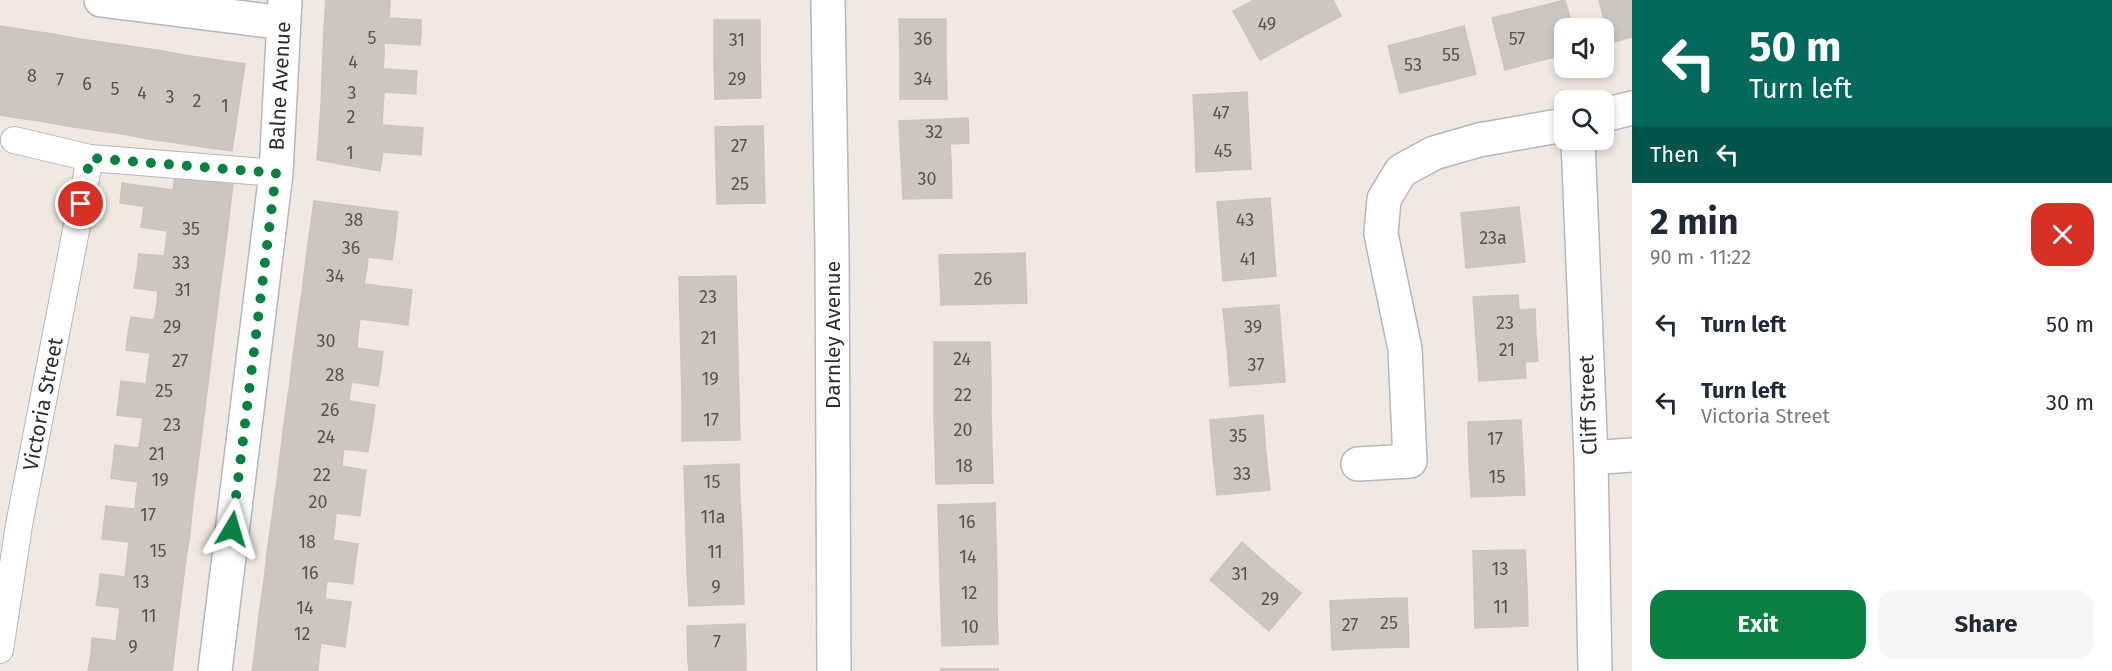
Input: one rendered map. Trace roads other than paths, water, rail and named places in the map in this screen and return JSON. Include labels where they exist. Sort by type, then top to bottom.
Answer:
[{"type":"street","points":[[101,0],[284,12]]},
{"type":"street","name":"Darnley Avenue","points":[[828,0],[834,671]]},
{"type":"street","name":"Balne Avenue","points":[[215,671],[276,173],[284,12]]},
{"type":"street","points":[[1614,112],[1632,108]]},
{"type":"street","points":[[1358,464],[1410,461],[1405,349],[1381,234],[1384,199],[1401,171],[1434,153],[1479,140],[1554,127]]},
{"type":"street","name":"Cliff Street","points":[[1578,150],[1591,458],[1595,671]]},
{"type":"street","points":[[1591,458],[1632,455]]},
{"type":"lane","points":[[14,140],[90,158],[276,173]]},
{"type":"lane","name":"Victoria Street","points":[[0,650],[19,525],[90,158]]}]
